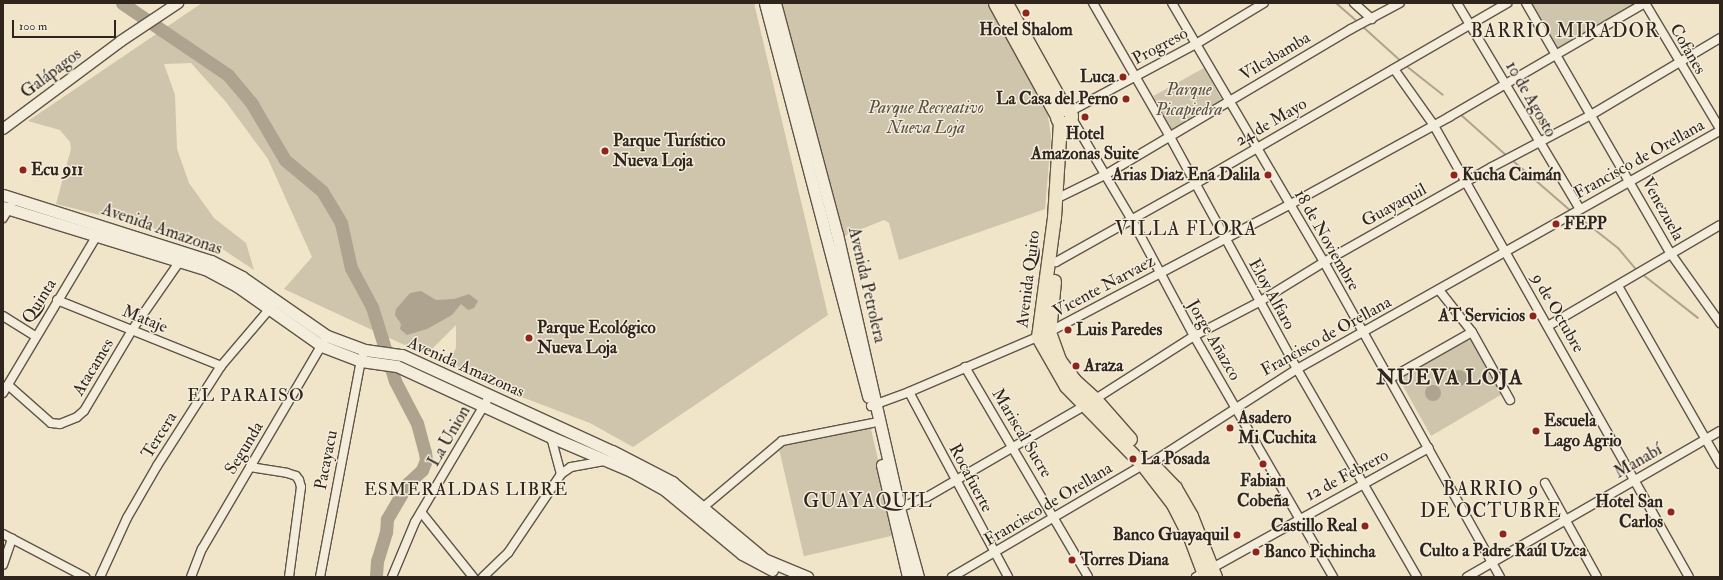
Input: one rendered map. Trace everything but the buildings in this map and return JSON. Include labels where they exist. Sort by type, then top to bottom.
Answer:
[{"type":"highway","points":[[994,3],[1064,117]]},
{"type":"highway","points":[[1006,3],[1064,117]]},
{"type":"highway","name":"Avenida Quito","points":[[1052,261],[1062,196],[1064,117]]},
{"type":"highway","name":"Avenida Quito","points":[[1064,117],[1052,261],[1044,335],[1066,386],[1091,402],[1147,464],[1173,504],[1190,537],[1206,575]]},
{"type":"main road","name":"Avenida Petrolera","points":[[765,3],[874,405],[873,423],[895,510],[918,577]]},
{"type":"main road","name":"Avenida Petrolera","points":[[775,3],[837,234],[874,405],[908,577]]},
{"type":"main road","name":"Avenida Amazonas","points":[[3,195],[7,208],[211,261],[242,277],[327,336],[369,350],[402,355],[634,462],[672,482],[764,559],[806,577]]},
{"type":"main road","name":"Avenida Amazonas","points":[[100,231],[205,269],[237,286],[268,310],[322,346],[365,362],[397,366],[483,407],[551,437],[609,460],[665,490],[742,554],[788,577]]},
{"type":"street","name":"Galápagos","points":[[3,129],[142,27],[178,3]]},
{"type":"street","name":"Eloy Alfaro","points":[[1093,3],[1170,137],[1259,302],[1417,577]]},
{"type":"street","name":"18 de Noviembre","points":[[1172,3],[1289,205],[1324,262],[1362,333],[1429,448],[1500,577]]},
{"type":"street","name":"Progreso","points":[[1064,117],[1196,44],[1264,3]]},
{"type":"street","points":[[1354,3],[1372,19]]},
{"type":"street","name":"Vilcabamba","points":[[1062,196],[1105,175],[1351,29],[1400,3]]},
{"type":"street","name":"10 de Agosto","points":[[1457,3],[1580,209]]},
{"type":"street","name":"24 de Mayo","points":[[1052,261],[1132,220],[1507,3]]},
{"type":"street","name":"Venezuela","points":[[1526,3],[1630,180],[1671,254],[1720,323]]},
{"type":"street","points":[[1505,82],[1645,3]]},
{"type":"street","name":"Cofanes","points":[[1645,3],[1679,63],[1720,130]]},
{"type":"street","name":"Guayaquil","points":[[895,510],[927,497],[1012,446],[1091,402],[1194,336],[1259,302],[1324,262],[1492,167],[1591,115],[1720,38]]},
{"type":"street","name":"9 de Octubre","points":[[1394,69],[1433,124],[1689,577]]},
{"type":"street","name":"Vicente Narvaez","points":[[874,405],[909,392],[965,367],[1044,335],[1289,205],[1433,124],[1449,117],[1467,104],[1505,82]]},
{"type":"street","name":"Jorge Añazco","points":[[1064,117],[1105,175],[1132,220],[1194,336],[1236,407],[1297,519],[1332,577]]},
{"type":"street","name":"Francisco de Orellana","points":[[952,577],[1147,464],[1297,369],[1720,130]]},
{"type":"street","points":[[1548,326],[1720,225]]},
{"type":"street","name":"Quinta","points":[[3,392],[35,336],[100,231]]},
{"type":"street","name":"Atacames","points":[[8,385],[51,423],[69,421],[84,411],[132,330],[180,261]]},
{"type":"street","points":[[1618,286],[1720,464]]},
{"type":"street","points":[[1439,290],[1472,332],[1510,400]]},
{"type":"street","name":"Mataje","points":[[57,300],[221,366]]},
{"type":"street","name":"Tercera","points":[[100,577],[127,518],[157,466],[221,366],[276,302]]},
{"type":"street","points":[[3,316],[35,336]]},
{"type":"street","points":[[1389,379],[1472,332]]},
{"type":"street","name":"Segunda","points":[[191,577],[202,549],[327,336]]},
{"type":"street","name":"Pacayacu","points":[[320,577],[365,362],[369,350]]},
{"type":"street","name":"Mariscal Sucre","points":[[965,367],[1088,577]]},
{"type":"street","name":"Rocafuerte","points":[[909,392],[994,554],[1008,577]]},
{"type":"street","name":"La Union","points":[[392,577],[421,512],[490,395]]},
{"type":"street","points":[[695,516],[703,507],[731,486],[782,441],[873,423]]},
{"type":"street","name":"Manabí","points":[[1467,577],[1720,431]]},
{"type":"street","points":[[551,437],[561,474]]},
{"type":"street","name":"12 de Febrero","points":[[1206,575],[1297,519],[1429,448]]},
{"type":"street","points":[[483,577],[508,553],[561,474],[570,467],[609,460]]},
{"type":"street","points":[[250,467],[287,473],[296,476],[299,480],[297,514],[289,562],[289,577]]},
{"type":"street","points":[[1544,483],[1597,577]]},
{"type":"street","points":[[421,512],[473,577]]},
{"type":"street","points":[[3,534],[85,577]]},
{"type":"street","points":[[3,565],[12,539]]},
{"type":"green space","points":[[202,3],[754,3],[828,315],[633,447],[590,423],[498,388],[448,364],[456,348],[456,325],[426,355],[284,289],[312,257],[268,159],[226,102],[191,63],[164,64],[175,95],[177,149],[189,183],[214,218],[246,243],[254,270],[215,244],[56,204],[71,149],[70,142],[60,130],[28,121]]},
{"type":"green space","name":"Parque Recreativo Nueva Loja","points":[[781,3],[987,3],[1047,109],[1051,137],[1045,209],[899,260],[889,223],[884,220],[844,236]]},
{"type":"green space","points":[[1532,3],[1638,3],[1557,48]]},
{"type":"green space","name":"Parque Picapiedra","points":[[1204,68],[1223,102],[1172,130],[1153,96]]},
{"type":"green space","points":[[1464,340],[1474,341],[1504,393],[1431,436],[1398,377]]},
{"type":"green space","points":[[870,425],[895,535],[804,556],[778,446]]},
{"type":"shaded area","points":[[421,291],[436,300],[454,299],[469,294],[478,301],[474,308],[468,310],[461,304],[452,315],[427,329],[407,335],[400,329],[401,324],[395,315],[396,309],[410,293]]},
{"type":"shaded area","points":[[1459,370],[1465,372],[1467,378],[1465,384],[1459,386],[1453,384],[1451,378],[1453,372]]},
{"type":"shaded area","points":[[1430,385],[1436,385],[1441,390],[1439,399],[1436,401],[1430,401],[1425,396],[1425,390]]},
{"type":"waterway","points":[[122,3],[228,75],[252,104],[285,160],[322,191],[341,223],[351,268],[372,307],[395,381],[417,423],[426,460],[422,470],[408,483],[387,519],[386,532],[377,561],[376,577]]},
{"type":"waterway","points":[[1336,3],[1359,23]]},
{"type":"waterway","points":[[1362,26],[1402,62]]},
{"type":"waterway","points":[[1405,65],[1443,95]]},
{"type":"waterway","points":[[1460,114],[1507,156]]},
{"type":"waterway","points":[[1512,160],[1572,212]]},
{"type":"waterway","points":[[1576,215],[1618,248],[1637,271]]},
{"type":"waterway","points":[[1642,274],[1698,318]]},
{"type":"place","name":"Hotel Shalom","points":[[1026,13]]},
{"type":"place","name":"Luca","points":[[1123,77]]},
{"type":"place","name":"La Casa del Perno","points":[[1126,99]]},
{"type":"place","name":"Hotel Amazonas Suite","points":[[1085,117]]},
{"type":"place","name":"Parque Turístico Nueva Loja","points":[[605,151]]},
{"type":"place","name":"Ecu 911","points":[[23,170]]},
{"type":"place","name":"Arias Diaz Ena Dalila","points":[[1268,175]]},
{"type":"place","name":"Kucha Caimán","points":[[1454,175]]},
{"type":"place","name":"FEPP","points":[[1556,224]]},
{"type":"place","name":"AT Servicios","points":[[1533,316]]},
{"type":"place","name":"Luis Paredes","points":[[1068,330]]},
{"type":"place","name":"Parque Ecológico Nueva Loja","points":[[529,338]]},
{"type":"place","name":"Araza","points":[[1076,366]]},
{"type":"place","name":"Asadero Mi Cuchita","points":[[1230,428]]},
{"type":"place","name":"Escuela Lago Agrio","points":[[1536,431]]},
{"type":"place","name":"La Posada","points":[[1133,459]]},
{"type":"place","name":"Fabian Cobeña","points":[[1263,464]]},
{"type":"place","name":"Hotel San Carlos","points":[[1671,512]]},
{"type":"place","name":"Castillo Real","points":[[1365,526]]},
{"type":"place","name":"Culto a Padre Raúl Uzca","points":[[1503,534]]},
{"type":"place","name":"Banco Guayaquil","points":[[1237,535]]},
{"type":"place","name":"Banco Pichincha","points":[[1256,552]]},
{"type":"place","name":"Torres Diana","points":[[1072,560]]},
{"type":"district","name":"BARRIO MIRADOR","points":[[1565,32]]},
{"type":"district","name":"VILLA FLORA","points":[[1186,230]]},
{"type":"district","name":"NUEVA LOJA","points":[[1450,378]]},
{"type":"district","name":"EL PARAISO","points":[[246,396]]},
{"type":"district","name":"ESMERALDAS LIBRE","points":[[466,490]]},
{"type":"district","name":"BARRIO 9 DE OCTUBRE","points":[[1491,501]]},
{"type":"district","name":"GUAYAQUIL","points":[[868,502]]}]
